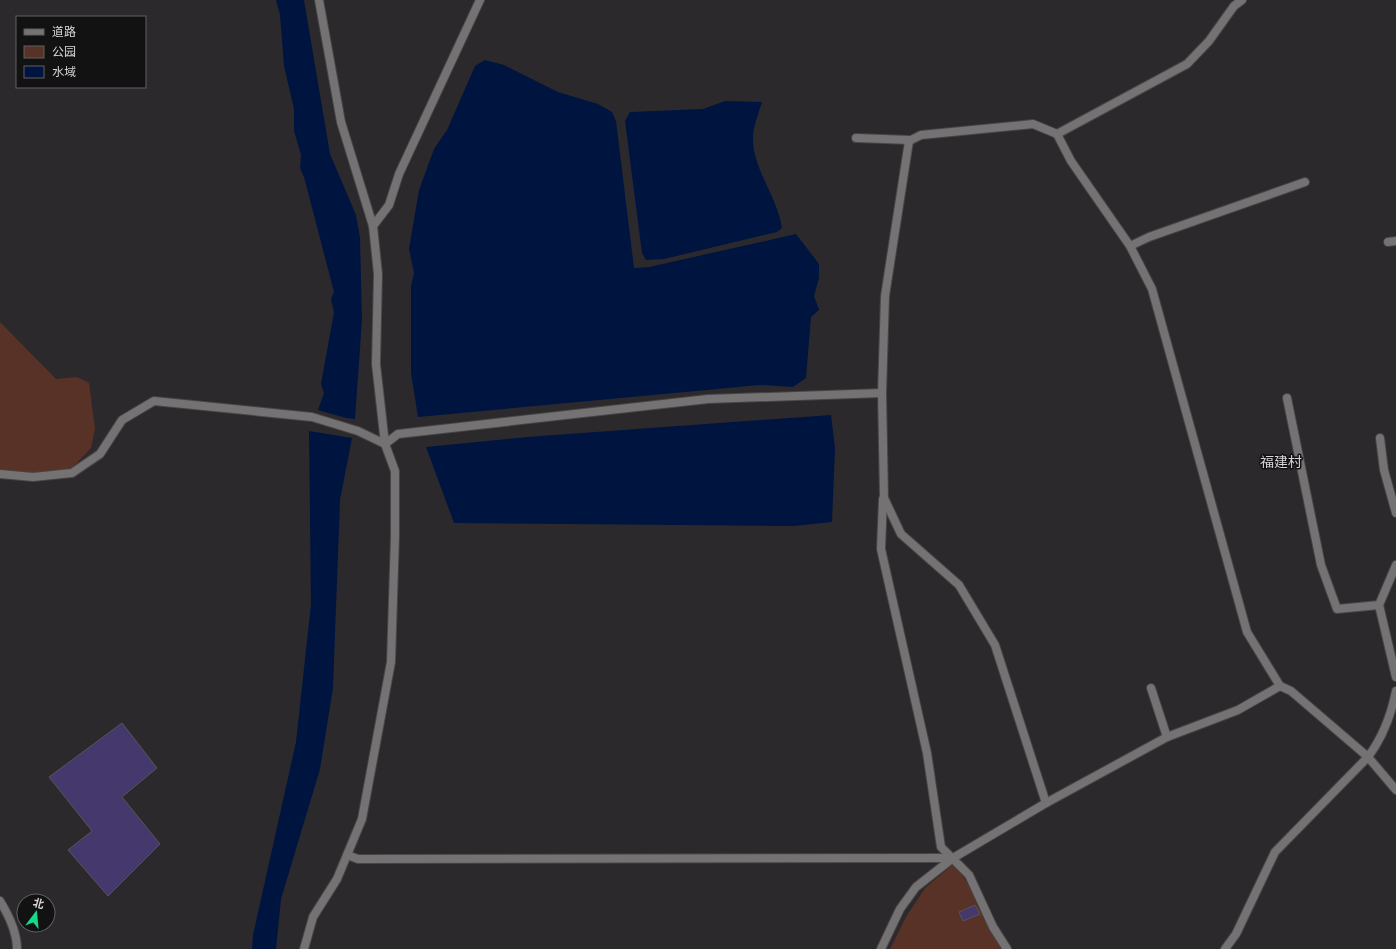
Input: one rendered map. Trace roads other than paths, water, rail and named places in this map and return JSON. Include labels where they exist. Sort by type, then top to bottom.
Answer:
[{"type":"street","points":[[304,949],[313,917],[337,879],[362,819],[391,662],[395,536],[395,471],[385,444],[376,364],[378,274],[373,226],[341,122],[319,0]]},
{"type":"street","points":[[373,226],[389,205],[399,174],[480,0]]},
{"type":"street","points":[[1057,134],[1187,64],[1209,41],[1234,6],[1242,0]]},
{"type":"street","points":[[856,138],[910,140],[920,135],[1033,124],[1057,134],[1071,161],[1130,246],[1152,289],[1247,632],[1280,686],[1291,691],[1368,757],[1396,790]]},
{"type":"street","points":[[910,140],[884,296],[882,393],[884,498],[880,549],[927,753],[941,847],[969,875],[993,927],[1007,949]]},
{"type":"street","points":[[1130,246],[1149,236],[1305,182]]},
{"type":"street","points":[[385,444],[398,434],[700,400],[882,393]]},
{"type":"street","points":[[1287,398],[1321,565],[1337,609],[1379,605]]},
{"type":"street","points":[[0,474],[32,477],[72,473],[100,454],[122,420],[154,401],[312,417],[358,431],[385,444]]},
{"type":"street","points":[[1380,438],[1384,470],[1396,513]]},
{"type":"street","points":[[884,498],[901,534],[959,585],[995,645],[1046,803]]},
{"type":"street","points":[[1396,565],[1379,605],[1396,677]]},
{"type":"street","points":[[881,949],[900,909],[916,887],[953,858],[1046,803],[1168,737],[1238,710],[1280,686]]},
{"type":"street","points":[[1151,688],[1168,737]]},
{"type":"street","points":[[1225,949],[1236,934],[1275,852],[1368,757],[1377,745],[1391,715],[1396,692]]},
{"type":"street","points":[[347,855],[358,859],[953,858]]},
{"type":"street","points":[[0,901],[6,911],[17,943],[17,949]]},
{"type":"water","points":[[276,0],[304,0],[330,154],[356,215],[360,238],[362,320],[355,419],[318,410],[324,393],[321,384],[334,312],[331,299],[334,292],[304,177],[300,168],[301,155],[294,131],[294,109],[284,66],[280,15]]},
{"type":"water","points":[[485,60],[504,65],[558,92],[598,104],[612,112],[616,121],[634,268],[649,267],[796,234],[819,264],[819,278],[814,296],[819,310],[811,317],[806,378],[793,387],[760,385],[418,417],[411,373],[411,286],[414,273],[409,249],[419,190],[434,149],[447,130],[475,66]]},
{"type":"water","points":[[725,101],[762,102],[754,129],[754,149],[761,171],[776,205],[782,228],[777,232],[664,259],[646,260],[642,253],[625,121],[630,112],[703,109]]},
{"type":"water","points":[[831,415],[835,448],[832,522],[794,526],[454,523],[426,447],[527,437]]},
{"type":"water","points":[[309,431],[352,438],[340,500],[333,688],[320,769],[281,899],[276,949],[252,949],[253,935],[296,742],[311,604]]},
{"type":"district","name":"福建村","points":[[1281,462]]}]
